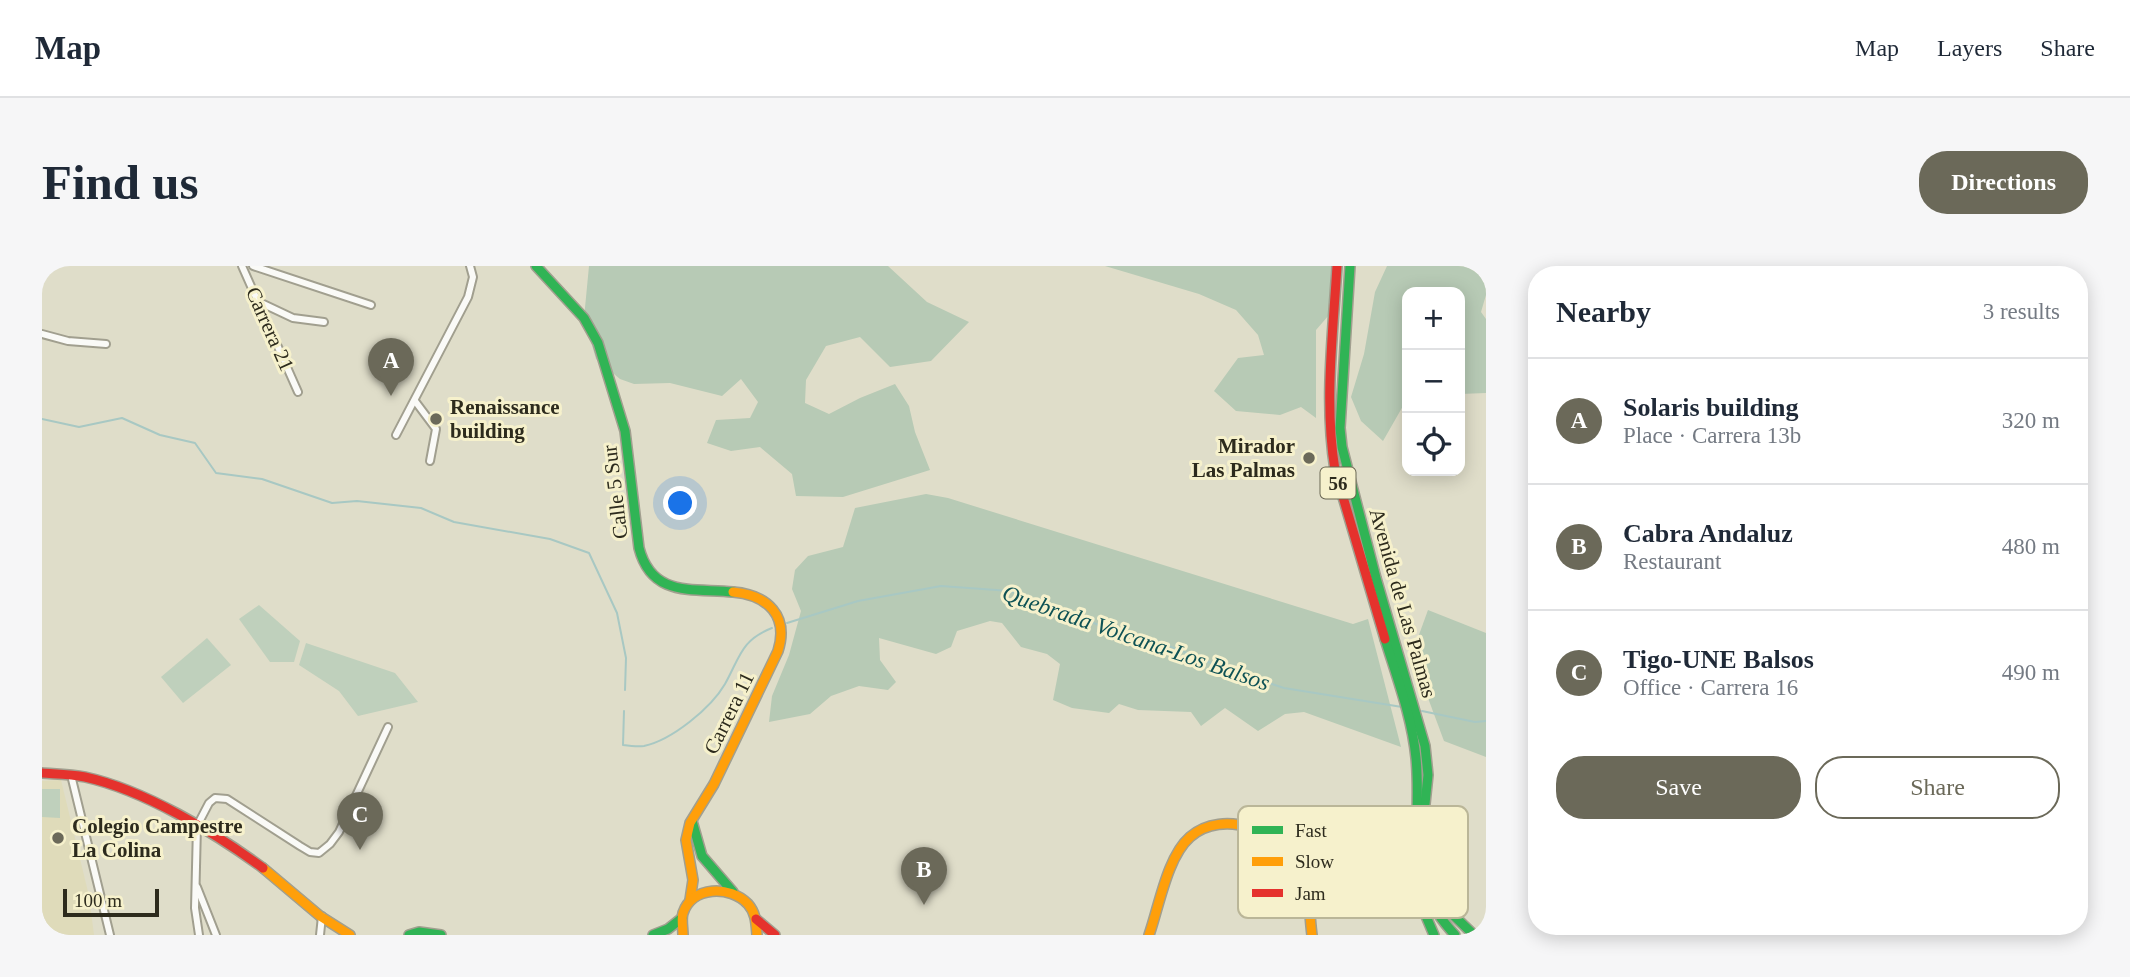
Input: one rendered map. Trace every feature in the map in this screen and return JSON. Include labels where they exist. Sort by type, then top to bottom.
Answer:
[{"type":"main road","name":"Calle 5 Sur","points":[[536,266],[590,325],[598,343],[625,432],[639,548],[645,564],[654,576],[667,585],[687,590],[750,594],[764,601],[778,617]]},
{"type":"main road","name":"Avenida de Las Palmas","points":[[1337,266],[1329,412],[1335,470],[1405,690],[1417,712],[1428,775],[1425,806]]},
{"type":"main road","name":"Avenida de Las Palmas","points":[[1350,266],[1340,428],[1342,447],[1405,690],[1416,760],[1417,806]]},
{"type":"main road","name":"Carrera 11","points":[[690,900],[692,880],[686,840],[692,819],[715,784],[778,652],[782,634],[778,617]]},
{"type":"main road","points":[[42,773],[87,777],[138,796],[197,826],[260,866],[350,935]]},
{"type":"main road","points":[[692,819],[693,831],[702,856],[749,906],[756,919],[775,935]]},
{"type":"main road","points":[[1149,935],[1173,866],[1185,844],[1199,830],[1209,826],[1226,824],[1238,827]]},
{"type":"main road","points":[[653,935],[668,929],[682,918],[690,900],[711,890],[735,894]]},
{"type":"main road","points":[[682,918],[684,935]]},
{"type":"main road","points":[[1427,918],[1434,935]]},
{"type":"main road","name":"Avenida de Las Palmas","points":[[1440,918],[1454,934]]},
{"type":"main road","name":"Avenida de Las Palmas","points":[[1456,918],[1474,935]]},
{"type":"main road","points":[[756,919],[757,935]]},
{"type":"main road","points":[[409,935],[419,932],[441,935]]},
{"type":"street","name":"Carrera 21","points":[[242,266],[298,392]]},
{"type":"street","points":[[253,266],[371,305]]},
{"type":"street","points":[[396,435],[468,297],[472,277],[470,266]]},
{"type":"street","points":[[257,301],[293,318],[324,322]]},
{"type":"street","points":[[42,334],[68,341],[106,344]]},
{"type":"street","points":[[415,401],[436,429],[430,461]]},
{"type":"street","points":[[199,935],[195,908],[197,826],[209,803],[221,797],[310,852],[319,852],[339,832],[388,727]]},
{"type":"street","points":[[71,775],[110,935]]},
{"type":"street","points":[[197,885],[216,935]]},
{"type":"street","points":[[320,935],[322,916]]},
{"type":"shaded area","name":"Colegio Campestre La Colina","points":[[61,780],[89,896],[94,935],[42,935],[42,781]]},
{"type":"green space","points":[[589,266],[888,266],[927,302],[969,322],[931,361],[890,367],[860,337],[826,346],[806,380],[805,403],[829,414],[895,384],[909,406],[915,432],[930,470],[843,497],[796,496],[792,474],[760,447],[731,451],[707,443],[716,420],[750,418],[758,402],[741,379],[722,396],[670,383],[634,384],[620,379],[596,359],[584,318]]},
{"type":"green space","points":[[1105,266],[1331,266],[1329,315],[1316,330],[1316,418],[1301,407],[1280,415],[1236,411],[1214,391],[1238,358],[1264,355],[1258,335],[1236,310],[1199,294]]},
{"type":"green space","points":[[1387,266],[1486,266],[1486,295],[1481,312],[1486,319],[1486,393],[1465,394],[1465,287],[1402,287],[1402,408],[1383,441],[1361,421],[1351,397],[1364,354],[1375,292]]},
{"type":"green space","points":[[926,494],[948,498],[1353,624],[1368,619],[1401,747],[1304,712],[1285,714],[1258,731],[1225,708],[1201,726],[1191,712],[1138,710],[1119,704],[1109,713],[1072,708],[1053,700],[1060,664],[1047,654],[1021,647],[1002,623],[990,621],[957,631],[951,647],[936,654],[879,638],[880,660],[896,682],[888,690],[859,686],[831,696],[810,714],[769,722],[772,696],[789,655],[801,611],[792,589],[795,570],[808,556],[843,547],[855,508]]},
{"type":"green space","points":[[259,605],[300,641],[294,662],[270,662],[239,619]]},
{"type":"green space","points":[[1428,610],[1486,633],[1486,757],[1444,741],[1428,698],[1416,643]]},
{"type":"green space","points":[[207,638],[231,665],[183,703],[161,677]]},
{"type":"green space","points":[[306,643],[395,673],[418,702],[358,716],[339,691],[299,665]]},
{"type":"green space","points":[[42,789],[60,789],[60,818],[42,817]]},
{"type":"waterway","name":"Quebrada Volcana-Los Balsos","points":[[42,419],[79,427],[122,418],[160,435],[195,443],[216,473],[262,479],[332,503],[357,501],[421,508],[454,522],[550,539],[589,553],[617,613],[626,658],[625,690]]},
{"type":"waterway","name":"Quebrada Volcana-Los Balsos","points":[[787,623],[858,601],[941,586],[1010,591],[1104,627],[1149,638],[1226,669],[1284,688],[1402,707]]},
{"type":"waterway","name":"Quebrada Volcana-Los Balsos","points":[[624,711],[623,745],[644,746],[666,737],[701,713],[719,693],[747,644],[772,628]]},
{"type":"waterway","name":"Quebrada Volcana-Los Balsos","points":[[1422,711],[1475,722],[1486,721]]},
{"type":"traffic: fast","points":[[536,266],[584,318],[598,343],[625,431],[639,548],[645,564],[664,583],[676,587],[733,592]]},
{"type":"traffic: fast","points":[[1350,266],[1340,428],[1342,447],[1376,578],[1425,746],[1428,775],[1425,806]]},
{"type":"traffic: fast","points":[[1385,639],[1404,698],[1414,743],[1417,806]]},
{"type":"traffic: fast","points":[[692,821],[702,856],[733,892]]},
{"type":"traffic: fast","points":[[653,935],[668,929],[682,918]]},
{"type":"traffic: fast","points":[[1427,918],[1434,935]]},
{"type":"traffic: fast","points":[[1442,918],[1455,935]]},
{"type":"traffic: fast","points":[[1456,918],[1474,935]]},
{"type":"traffic: fast","points":[[409,935],[419,932],[441,935]]},
{"type":"traffic: slow","points":[[690,900],[693,880],[686,840],[690,823],[714,784],[778,651],[781,639],[778,618],[766,603],[733,592]]},
{"type":"traffic: slow","points":[[1149,935],[1170,869],[1182,846],[1203,828],[1219,824],[1238,825]]},
{"type":"traffic: slow","points":[[263,868],[320,916],[350,935]]},
{"type":"traffic: slow","points":[[683,935],[682,915],[688,904],[703,893],[712,891],[732,894],[748,904],[754,915],[757,935]]},
{"type":"traffic: slow","points":[[1311,918],[1312,935]]},
{"type":"traffic: jam","points":[[1337,266],[1330,394],[1335,470],[1385,639]]},
{"type":"traffic: jam","points":[[42,773],[85,777],[131,792],[201,827],[263,868]]},
{"type":"traffic: jam","points":[[756,919],[775,935]]},
{"type":"place","name":"Solaris building","points":[[391,396]]},
{"type":"place","name":"Renaissance building","points":[[436,419]]},
{"type":"place","name":"Mirador Las Palmas","points":[[1309,458]]},
{"type":"place","name":"Colegio Campestre La Colina","points":[[58,838]]},
{"type":"place","name":"Tigo-UNE Balsos","points":[[360,850]]},
{"type":"place","name":"Cabra Andaluz","points":[[924,905]]}]
